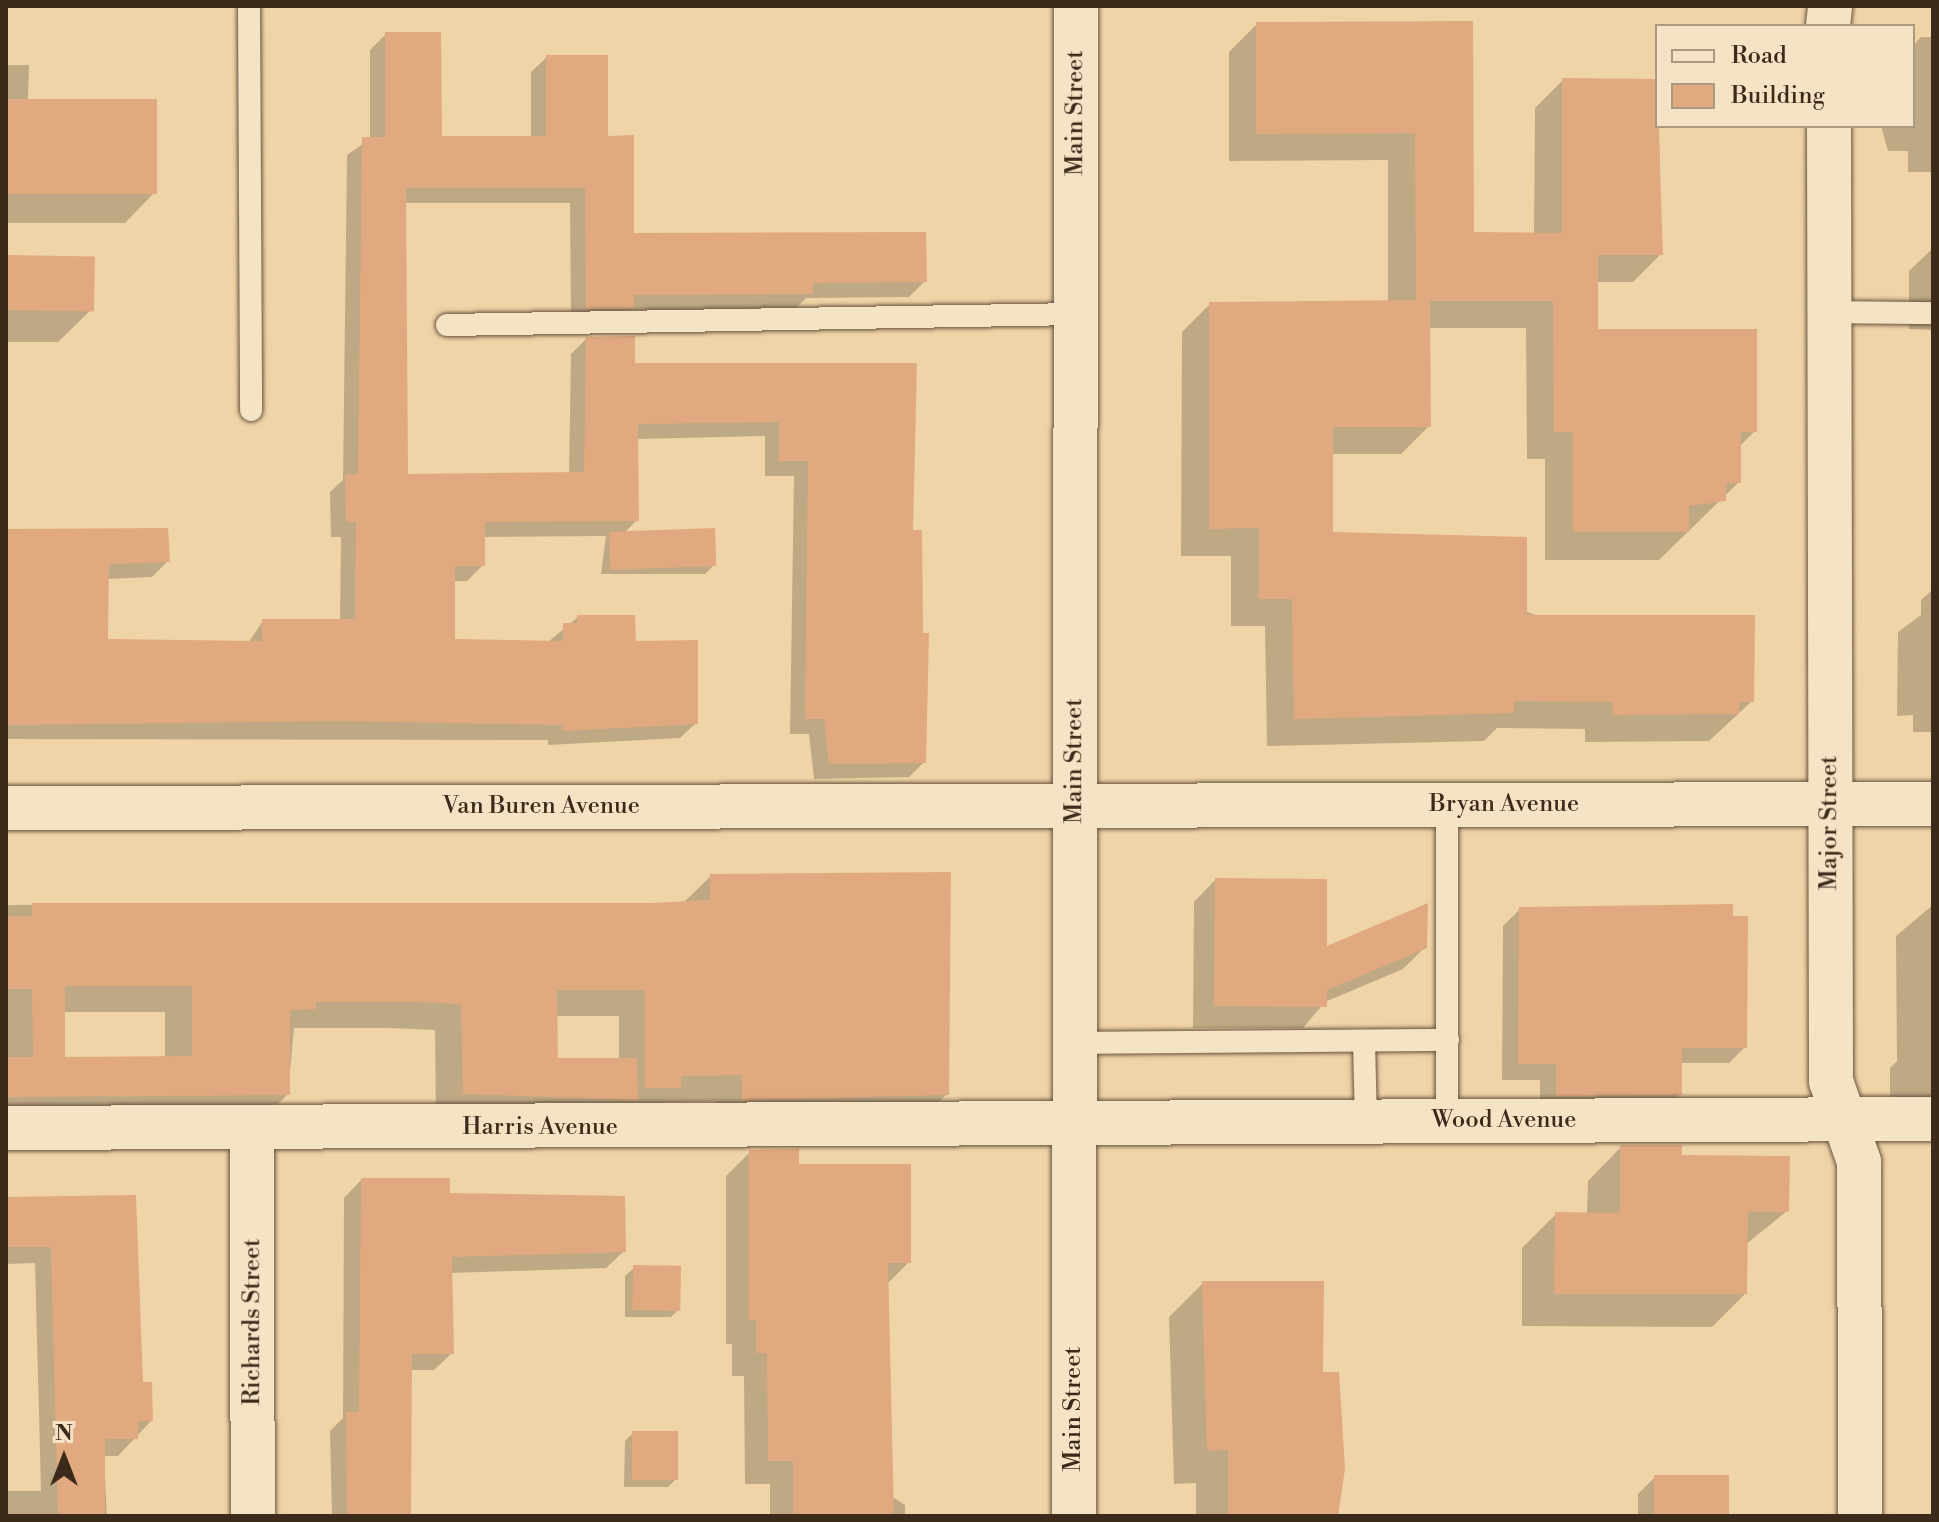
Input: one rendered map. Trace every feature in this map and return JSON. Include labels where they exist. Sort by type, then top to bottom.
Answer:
[{"type":"street","name":"Main Street","points":[[1074,1516],[1076,6]]},
{"type":"street","name":"Major Street","points":[[1829,128],[1831,1081],[1859,1162],[1860,1516]]},
{"type":"street","name":"Bryan Avenue","points":[[1075,806],[1933,804]]},
{"type":"street","name":"Van Buren Avenue","points":[[6,808],[1075,806]]},
{"type":"street","name":"Wood Avenue","points":[[1075,1124],[1933,1119]]},
{"type":"street","name":"Harris Avenue","points":[[6,1128],[1075,1124]]},
{"type":"street","name":"Richards Street","points":[[252,1128],[253,1516]]},
{"type":"lane","points":[[249,6],[251,410]]},
{"type":"lane","points":[[1829,312],[1933,313]]},
{"type":"lane","points":[[447,325],[1076,314]]},
{"type":"lane","points":[[1447,805],[1447,1122]]},
{"type":"lane","points":[[1075,1043],[1448,1040]]},
{"type":"lane","points":[[1364,1041],[1366,1122]]},
{"type":"building","points":[[1473,21],[1474,232],[1562,233],[1562,78],[1655,79],[1663,255],[1598,255],[1598,329],[1757,329],[1757,432],[1741,432],[1741,483],[1726,483],[1726,501],[1689,506],[1689,532],[1573,532],[1573,432],[1554,432],[1553,301],[1430,301],[1431,427],[1333,427],[1333,532],[1527,537],[1527,615],[1755,615],[1754,702],[1739,702],[1739,714],[1613,715],[1613,702],[1514,701],[1514,713],[1294,719],[1292,599],[1259,599],[1259,528],[1209,529],[1209,302],[1416,300],[1415,133],[1256,134],[1256,22]]},
{"type":"building","points":[[385,32],[441,32],[442,136],[546,136],[546,55],[608,55],[608,136],[634,135],[634,233],[926,232],[927,282],[813,283],[813,294],[634,295],[634,308],[586,309],[585,188],[406,188],[408,474],[584,472],[586,337],[635,336],[635,363],[917,363],[913,530],[922,530],[923,633],[929,633],[926,763],[829,764],[824,719],[805,719],[808,461],[779,461],[779,422],[638,424],[639,521],[485,522],[485,566],[455,566],[455,639],[563,641],[563,623],[577,623],[577,615],[635,615],[636,641],[698,640],[698,724],[563,731],[563,725],[338,721],[6,725],[6,529],[168,528],[170,562],[109,564],[108,639],[262,641],[262,619],[355,619],[356,522],[346,522],[345,475],[358,474],[362,137],[385,137]]},
{"type":"building","points":[[6,99],[157,99],[157,194],[6,194]]},
{"type":"building","points":[[6,255],[95,257],[94,312],[6,310]]},
{"type":"building","points":[[715,528],[716,566],[610,570],[609,532]]},
{"type":"building","points":[[951,872],[949,1095],[742,1100],[742,1075],[681,1076],[681,1088],[645,1088],[645,990],[557,990],[558,1058],[637,1058],[638,1100],[463,1094],[461,1004],[418,1002],[316,1002],[316,1009],[290,1010],[290,1095],[6,1097],[6,1057],[33,1057],[32,989],[6,989],[6,916],[32,916],[32,903],[652,903],[710,900],[710,874]],"holes":[[[65,986],[192,986],[192,1056],[65,1057]]]},
{"type":"building","points":[[1215,878],[1327,879],[1327,946],[1428,903],[1427,948],[1327,990],[1327,1007],[1214,1006]]},
{"type":"building","points":[[1733,904],[1733,916],[1748,916],[1747,1048],[1682,1048],[1682,1095],[1556,1096],[1556,1064],[1518,1064],[1519,907]]},
{"type":"building","points":[[1620,1145],[1682,1145],[1682,1155],[1790,1156],[1789,1212],[1748,1212],[1747,1294],[1554,1294],[1555,1212],[1620,1213]]},
{"type":"building","points":[[799,1149],[799,1164],[911,1164],[911,1263],[888,1263],[894,1516],[793,1516],[793,1461],[768,1461],[767,1353],[756,1353],[756,1320],[749,1320],[749,1150]]},
{"type":"building","points":[[361,1178],[450,1178],[450,1193],[625,1196],[626,1252],[452,1257],[454,1354],[412,1354],[411,1516],[347,1516],[346,1412],[359,1412]]},
{"type":"building","points":[[136,1195],[143,1382],[152,1382],[153,1421],[138,1421],[138,1439],[105,1439],[105,1516],[58,1516],[51,1247],[6,1247],[6,1197]]},
{"type":"building","points":[[633,1265],[681,1266],[680,1311],[632,1310]]},
{"type":"building","points":[[1202,1281],[1324,1281],[1323,1372],[1339,1372],[1345,1469],[1338,1516],[1228,1514],[1228,1450],[1207,1451]]},
{"type":"building","points":[[632,1431],[678,1431],[678,1480],[632,1480]]},
{"type":"building","points":[[1654,1475],[1729,1475],[1729,1516],[1654,1516]]}]
